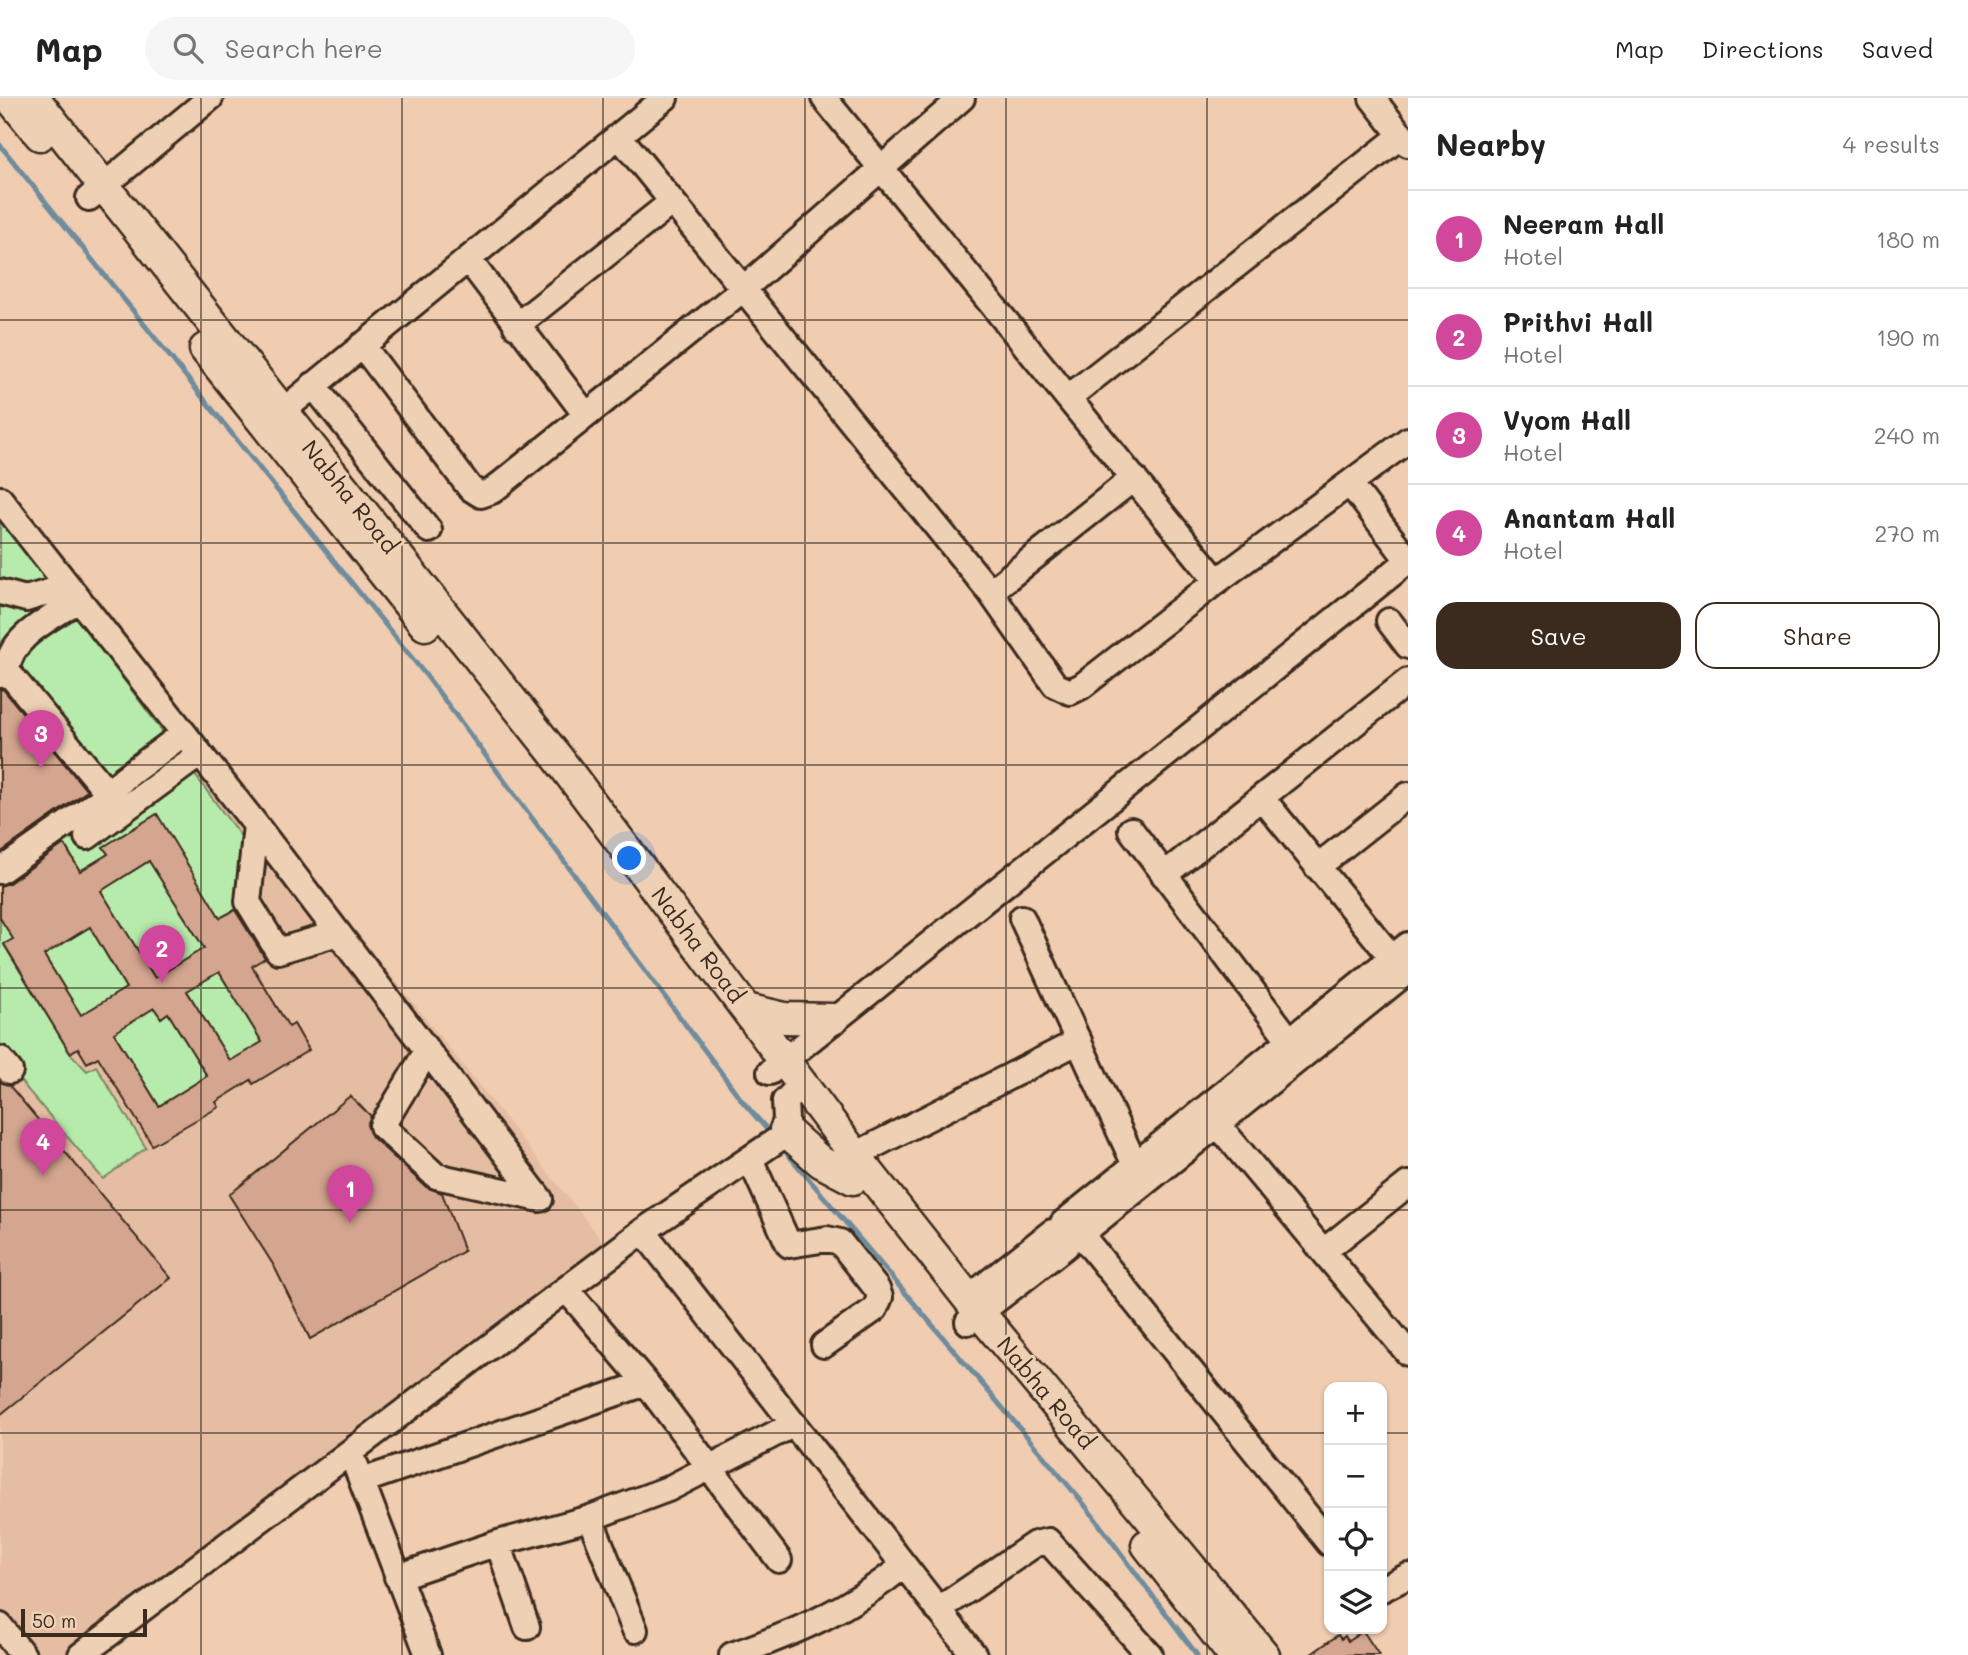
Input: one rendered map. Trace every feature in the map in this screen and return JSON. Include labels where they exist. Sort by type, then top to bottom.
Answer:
[{"type":"main road","name":"Nabha Road","points":[[10,98],[96,192],[273,419],[746,1009],[777,1066]]},
{"type":"main road","name":"Nabha Road","points":[[34,98],[96,192]]},
{"type":"main road","name":"Nabha Road","points":[[576,798],[636,887],[968,1310],[1223,1648]]},
{"type":"main road","points":[[746,1009],[785,1018],[833,1019]]},
{"type":"main road","points":[[779,1137],[821,1162],[854,1167]]},
{"type":"main road","name":"Nabha Road","points":[[968,1310],[1264,1655]]},
{"type":"street","points":[[96,192],[210,98]]},
{"type":"street","points":[[273,419],[665,98]]},
{"type":"street","points":[[824,98],[1217,581]]},
{"type":"street","points":[[362,345],[470,488],[481,495],[492,491],[741,290],[962,98]]},
{"type":"street","points":[[1069,397],[1405,140],[1372,98]]},
{"type":"street","points":[[619,136],[741,290],[989,592],[1055,685],[1070,692],[1082,687],[1217,581],[1351,485],[1408,440]]},
{"type":"street","points":[[516,326],[672,202]]},
{"type":"street","points":[[468,259],[516,326],[586,415]]},
{"type":"street","points":[[313,384],[429,530]]},
{"type":"street","points":[[989,592],[1134,478]]},
{"type":"street","points":[[777,1066],[1408,560],[1351,485]]},
{"type":"street","points":[[0,499],[256,825],[540,1199],[436,1176],[382,1126],[427,1051]]},
{"type":"street","points":[[0,592],[26,599],[73,593]]},
{"type":"street","points":[[73,593],[14,646],[3,673],[109,794]]},
{"type":"street","points":[[1389,621],[1408,646]]},
{"type":"street","points":[[1164,875],[1408,681]]},
{"type":"street","points":[[0,871],[109,794],[124,778],[183,734]]},
{"type":"street","points":[[87,837],[200,754]]},
{"type":"street","points":[[1317,867],[1408,795]]},
{"type":"street","points":[[968,1310],[1403,962],[1317,867],[1262,798]]},
{"type":"street","points":[[256,825],[248,902],[278,951],[338,933]]},
{"type":"street","points":[[1131,831],[1296,1049]]},
{"type":"street","points":[[1022,918],[1135,1166]]},
{"type":"street","points":[[854,1167],[1079,1041]]},
{"type":"street","points":[[81,1655],[643,1231],[779,1137],[784,1110],[795,1091]]},
{"type":"street","points":[[1068,1232],[1135,1166],[1212,1117]]},
{"type":"street","points":[[1212,1117],[1408,1353]]},
{"type":"street","points":[[750,1159],[789,1245],[827,1239],[840,1242],[877,1289],[880,1297],[875,1309],[824,1345]]},
{"type":"street","points":[[1324,1251],[1408,1184]]},
{"type":"street","points":[[643,1231],[974,1655]]},
{"type":"street","points":[[1068,1232],[1324,1537]]},
{"type":"street","points":[[566,1289],[646,1383],[779,1560]]},
{"type":"street","points":[[362,1481],[646,1383]]},
{"type":"street","points":[[397,1577],[498,1543],[590,1518],[668,1489],[794,1424]]},
{"type":"street","points":[[351,1449],[428,1655]]},
{"type":"street","points":[[590,1518],[635,1630]]},
{"type":"street","points":[[938,1610],[1035,1544],[1048,1541],[1150,1655]]},
{"type":"street","points":[[498,1543],[527,1627]]},
{"type":"street","points":[[732,1655],[794,1634],[839,1612],[874,1590],[903,1566]]},
{"type":"street","points":[[1387,1586],[1408,1576]]},
{"type":"street","points":[[0,1626],[23,1655]]},
{"type":"shaded area","points":[[0,483],[605,1244],[62,1655],[0,1655]]},
{"type":"green space","points":[[0,514],[245,842],[242,906],[220,918],[157,815],[104,847],[108,854],[80,871],[67,848],[55,855],[50,847],[0,878]]},
{"type":"green space","points":[[149,861],[204,948],[155,978],[101,891]]},
{"type":"green space","points":[[0,918],[21,934],[4,945],[70,1053],[87,1071],[96,1066],[146,1148],[103,1179],[0,1057]]},
{"type":"green space","points":[[90,927],[126,988],[81,1015],[44,955]]},
{"type":"green space","points":[[219,972],[262,1042],[230,1061],[187,991]]},
{"type":"green space","points":[[154,1008],[161,1018],[168,1013],[207,1076],[159,1106],[114,1033]]},
{"type":"building","points":[[3,689],[87,791],[0,853],[0,690]]},
{"type":"building","points":[[157,814],[220,918],[235,910],[265,958],[252,966],[289,1027],[294,1024],[309,1050],[253,1084],[251,1080],[216,1102],[219,1107],[152,1145],[98,1057],[87,1063],[78,1048],[70,1053],[4,944],[13,939],[0,918],[0,886],[9,883],[64,844],[80,871],[108,854],[103,847]],"holes":[[[149,861],[204,948],[155,978],[101,891]],[[90,927],[126,988],[81,1015],[44,955]],[[219,972],[262,1042],[230,1061],[187,991]],[[154,1008],[161,1018],[168,1013],[207,1076],[159,1106],[114,1033]]]},
{"type":"building","points":[[0,1082],[9,1085],[171,1278],[0,1415]]},
{"type":"building","points":[[350,1096],[371,1116],[367,1125],[372,1137],[426,1187],[442,1193],[464,1251],[310,1339],[274,1266],[229,1195]]},
{"type":"building","points":[[1358,1634],[1365,1634],[1379,1655],[1310,1655],[1338,1635],[1341,1639],[1345,1636],[1348,1641]]},
{"type":"waterway","points":[[0,145],[428,678],[743,1102],[772,1135]]},
{"type":"waterway","points":[[780,1145],[1084,1504],[1197,1655]]},
{"type":"place","name":"Vyom Hall","points":[[41,768]]},
{"type":"place","name":"Prithvi Hall","points":[[162,983]]},
{"type":"place","name":"Anantam Hall","points":[[43,1176]]},
{"type":"place","name":"Neeram Hall","points":[[350,1223]]}]
